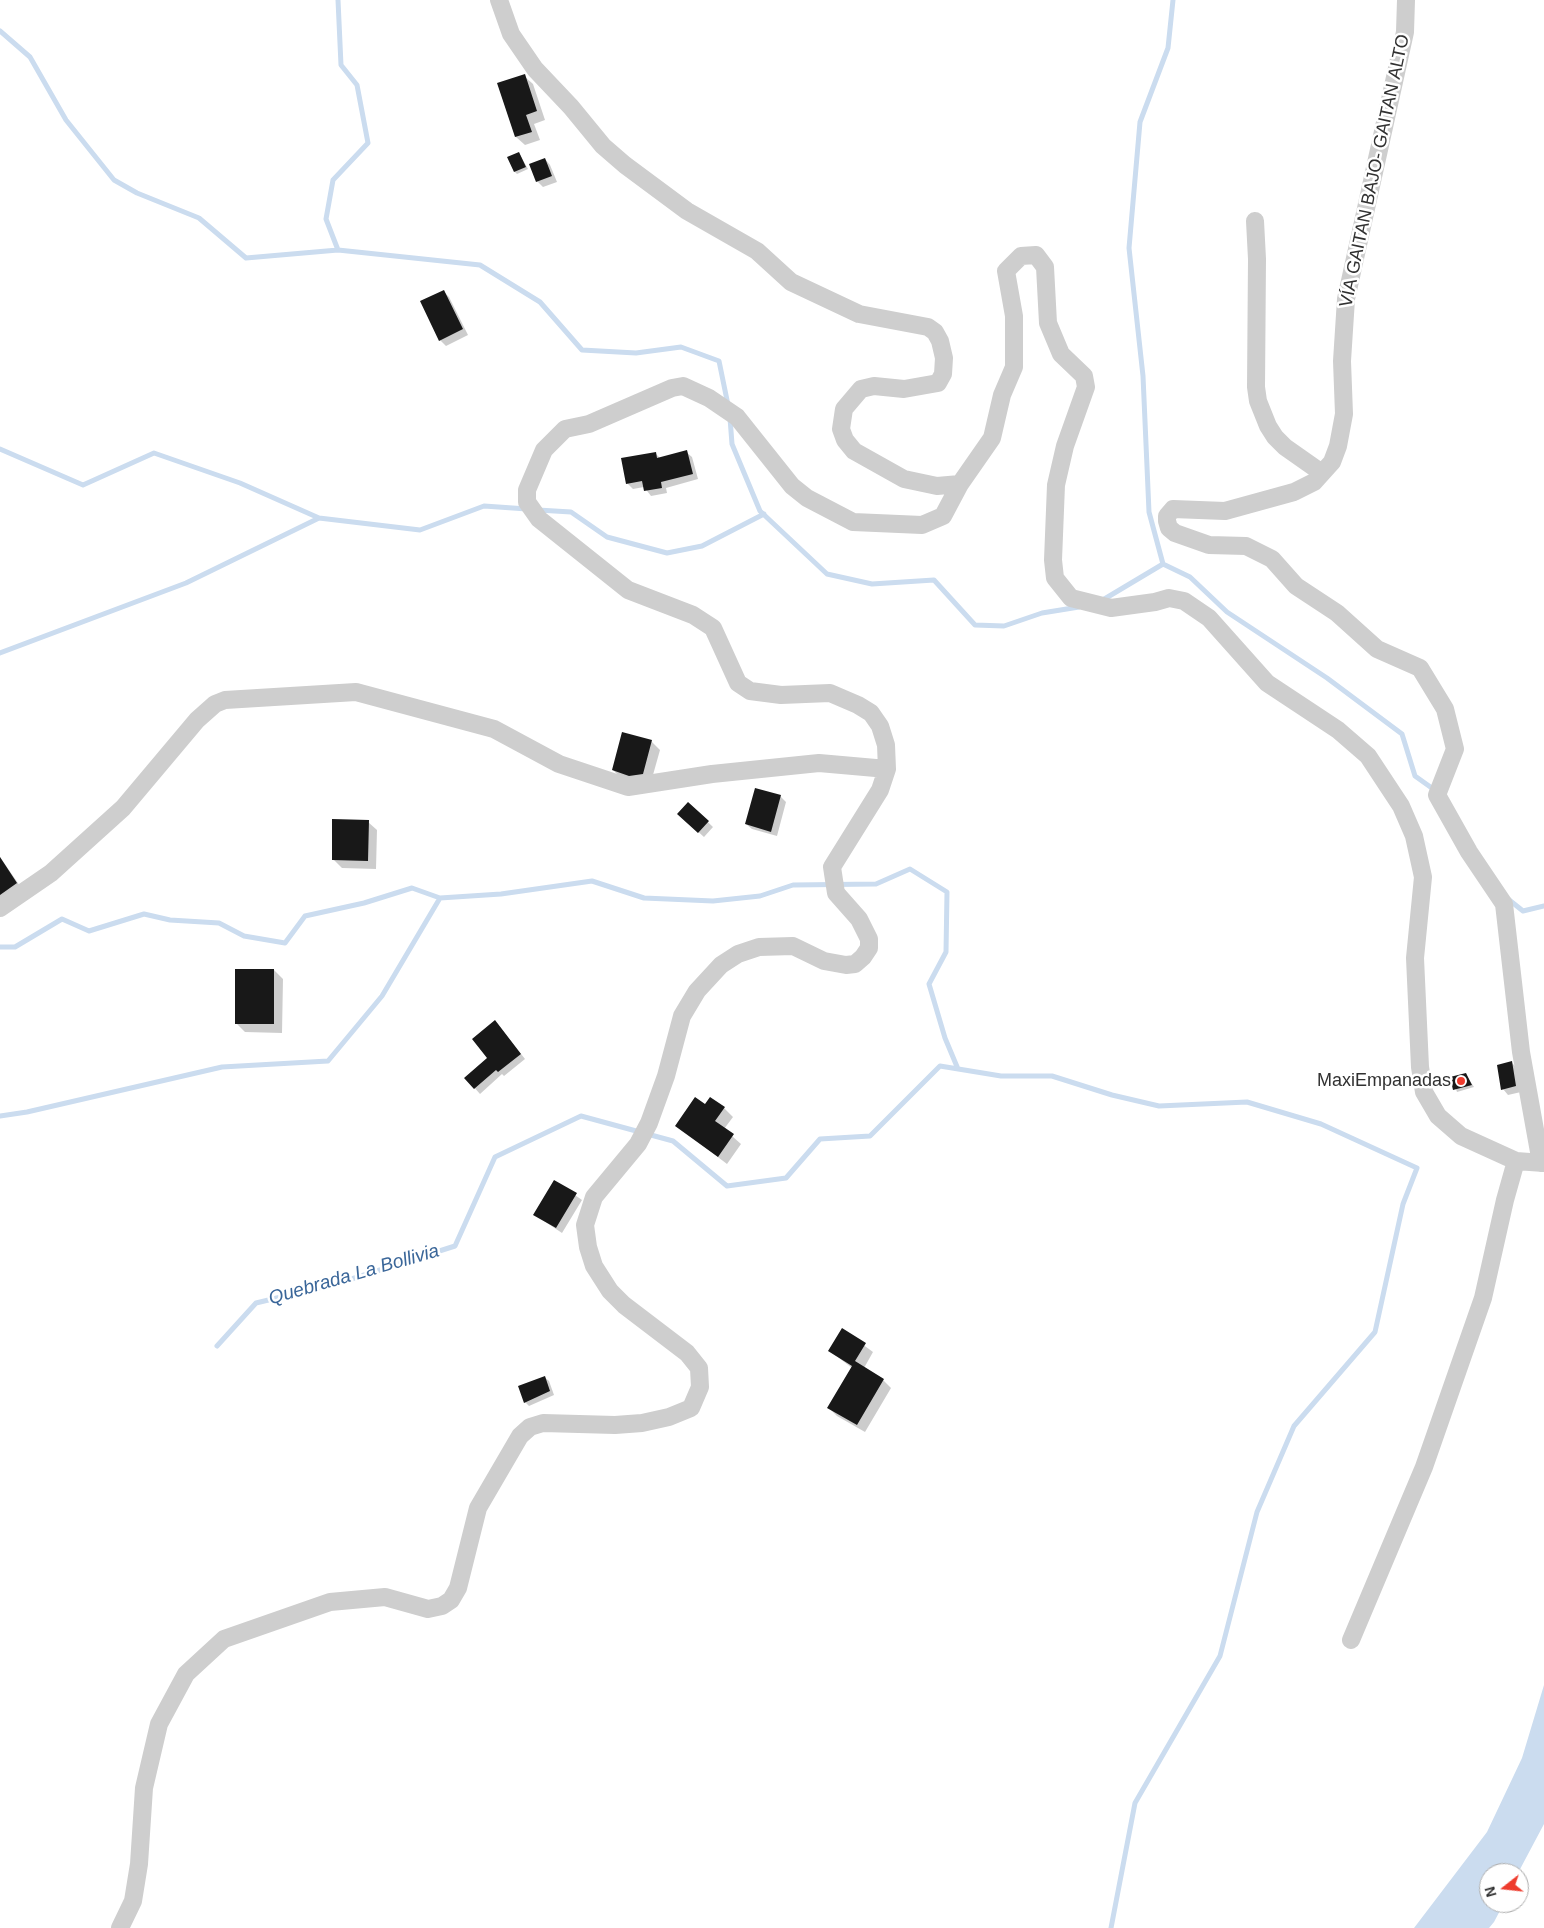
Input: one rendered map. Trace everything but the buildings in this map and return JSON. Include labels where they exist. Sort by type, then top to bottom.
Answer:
[{"type":"street","points":[[500,0],[511,34],[535,69],[571,106],[603,146],[625,166],[687,211],[757,251],[791,282],[859,314],[928,327],[935,332],[940,341],[944,358],[943,374],[938,383],[904,389],[874,386],[861,389],[844,408],[841,429],[845,440],[854,451],[904,479],[937,486],[960,484]]},
{"type":"street","name":"VÍA GAITAN BAJO- GAITAN ALTO","points":[[1406,0],[1406,32],[1346,299],[1342,361],[1344,414],[1338,446],[1332,462],[1314,482],[1294,492],[1225,511],[1173,509],[1167,516],[1169,528],[1172,531],[1209,545],[1246,546],[1272,559],[1296,586],[1337,613],[1377,649],[1420,668],[1445,709],[1455,749],[1440,788],[1469,852],[1504,904],[1521,1052],[1543,1163]]},
{"type":"street","points":[[1255,221],[1257,259],[1256,387],[1258,401],[1265,420],[1275,437],[1285,447],[1322,473]]},
{"type":"street","points":[[120,1928],[132,1901],[139,1864],[144,1788],[159,1724],[186,1674],[224,1639],[330,1602],[385,1597],[428,1609],[442,1606],[452,1600],[458,1588],[478,1508],[520,1436],[530,1427],[543,1423],[615,1425],[642,1423],[669,1417],[691,1408],[700,1387],[699,1368],[687,1353],[624,1306],[610,1291],[594,1266],[588,1247],[585,1225],[594,1197],[638,1144],[649,1123],[666,1076],[682,1016],[697,990],[721,965],[738,954],[759,947],[793,946],[838,965],[855,964],[869,948],[866,933],[859,919],[836,892],[832,867],[880,790],[887,769],[886,745],[880,726],[870,713],[858,704],[830,693],[781,695],[750,691],[738,683],[714,628],[693,615],[628,590],[539,519],[527,502],[527,490],[544,450],[565,429],[589,424],[672,388],[683,386],[709,398],[737,417],[792,486],[807,498],[853,522],[922,525],[943,516],[960,484],[992,438],[1002,395],[1014,367],[1014,316],[1006,271],[1021,256],[1036,255],[1044,267],[1048,323],[1062,354],[1084,376],[1086,387],[1065,446],[1056,485],[1053,560],[1055,578],[1071,598],[1111,608],[1155,602],[1169,598],[1184,600],[1209,618],[1268,683],[1338,730],[1368,756],[1401,806],[1414,836],[1423,877],[1414,958],[1420,1067],[1424,1092],[1438,1116],[1461,1136],[1516,1161],[1543,1163]]},
{"type":"street","points":[[0,908],[51,873],[123,808],[197,720],[215,704],[224,700],[356,692],[494,729],[559,764],[628,787],[712,774],[819,763],[887,769]]},
{"type":"street","points":[[1351,1640],[1424,1467],[1484,1298],[1505,1200],[1516,1161]]},
{"type":"water","points":[[1544,1685],[1544,1824],[1523,1863],[1479,1863],[1479,1913],[1499,1913],[1494,1922],[1489,1928],[1414,1928],[1487,1832],[1522,1758]]},
{"type":"waterway","points":[[338,0],[341,65],[357,85],[368,143],[333,180],[326,219],[338,250],[480,265],[540,302],[582,350],[636,353],[681,347],[719,361],[728,405]]},
{"type":"waterway","points":[[1163,564],[1149,512],[1143,376],[1129,248],[1140,122],[1168,48],[1173,0]]},
{"type":"waterway","points":[[0,31],[30,57],[66,120],[114,180],[137,193],[199,218],[246,258],[338,250]]},
{"type":"waterway","points":[[730,418],[732,444],[760,511],[827,574],[872,584],[934,580],[975,625],[1004,626],[1042,613],[1079,607]]},
{"type":"waterway","points":[[0,449],[83,485],[154,453],[240,483],[319,518]]},
{"type":"waterway","points":[[0,653],[186,583],[319,518],[420,530],[484,506],[527,509]]},
{"type":"waterway","points":[[538,510],[571,512],[607,537],[667,553],[702,546],[764,514]]},
{"type":"waterway","points":[[1101,601],[1163,564],[1190,577],[1227,612],[1327,678],[1402,734],[1415,776],[1436,791]]},
{"type":"waterway","points":[[0,1116],[27,1112],[222,1067],[328,1061],[382,996],[440,898],[501,894],[592,881],[644,898],[713,901],[760,896],[793,885],[876,884],[910,869],[947,892],[946,952],[929,984],[945,1038],[958,1069]]},
{"type":"waterway","points":[[0,947],[15,947],[62,919],[89,931],[144,914],[170,920],[219,923],[244,936],[285,943],[305,916],[364,903],[412,888],[440,898]]},
{"type":"waterway","points":[[1508,899],[1523,911],[1544,906]]},
{"type":"waterway","name":"Quebrada La Bollivia","points":[[217,1346],[256,1303],[339,1283],[455,1246],[495,1157],[581,1116],[673,1141],[727,1186],[786,1178],[820,1139],[870,1136],[940,1066],[1001,1076],[1052,1076],[1112,1095],[1159,1106],[1247,1102],[1321,1124],[1417,1168],[1403,1204],[1375,1332],[1294,1426],[1257,1512],[1220,1656],[1135,1803],[1111,1928]]},
{"type":"place","name":"MaxiEmpanadas","points":[[1461,1081]]}]
